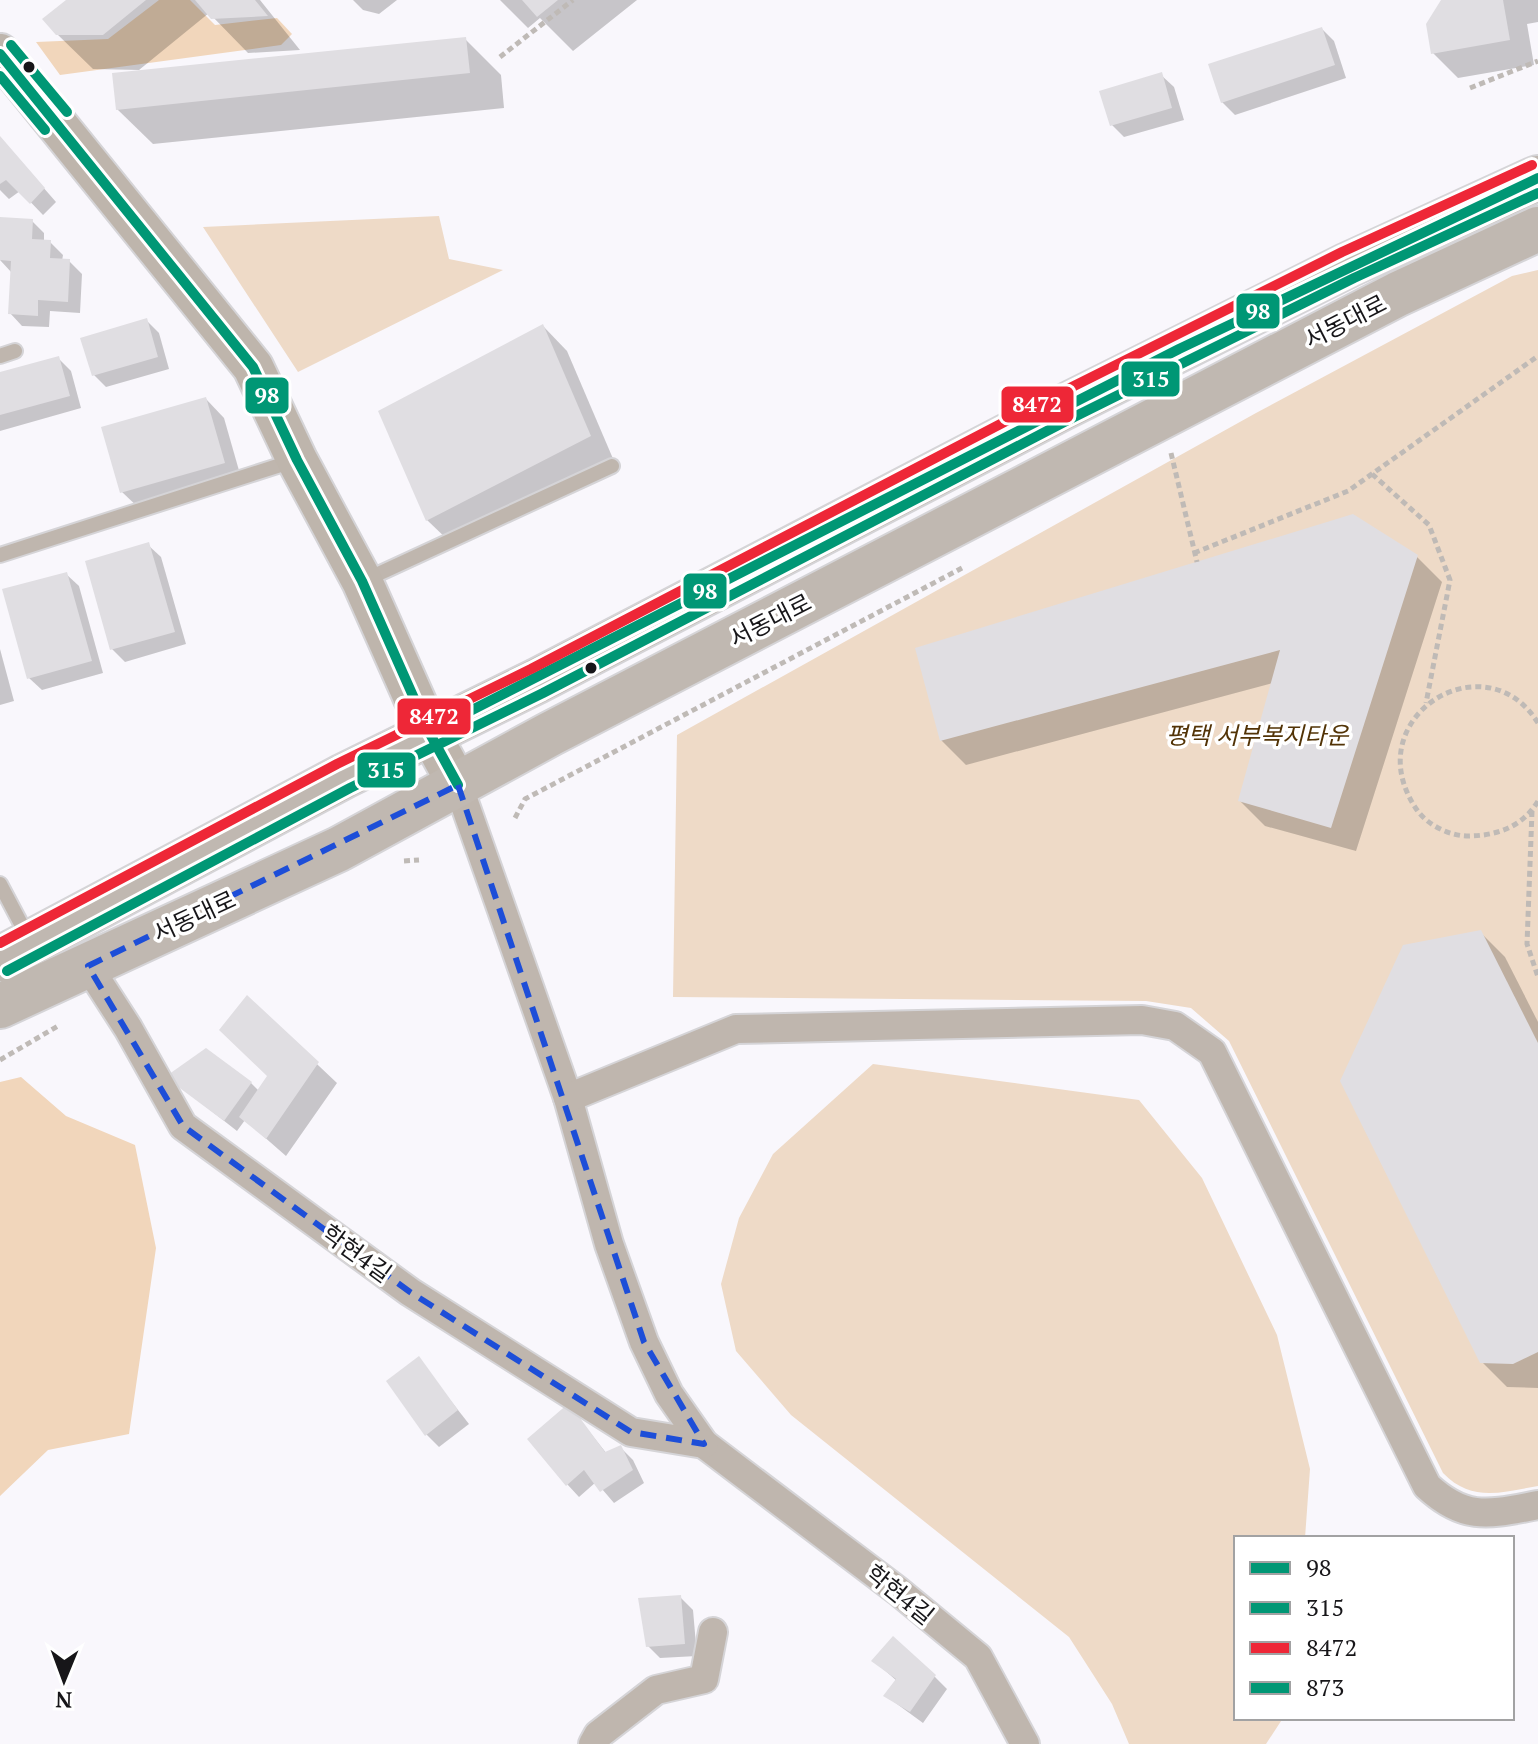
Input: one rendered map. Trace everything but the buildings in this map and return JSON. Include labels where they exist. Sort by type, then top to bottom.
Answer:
[{"type":"main road","name":"서동대로","points":[[16,951],[429,732],[537,681],[1062,408],[1313,282],[1538,178]]},
{"type":"main road","name":"서동대로","points":[[0,1006],[339,849],[550,734],[1398,294],[1538,229]]},
{"type":"street","points":[[0,54],[253,367],[297,460],[362,581],[429,732],[458,785]]},
{"type":"street","name":"학현4길","points":[[458,785],[568,1098],[609,1244],[644,1342],[669,1394],[704,1444],[887,1583],[978,1657],[1025,1744]]},
{"type":"street","name":"학현4길","points":[[88,966],[183,1126],[410,1292],[631,1432],[704,1444]]},
{"type":"street","points":[[568,1098],[736,1029],[1142,1020],[1175,1026],[1212,1052],[1427,1486],[1451,1505],[1483,1515],[1538,1505]]},
{"type":"street","points":[[593,1744],[598,1735],[656,1690],[704,1679],[713,1632]]},
{"type":"lane","points":[[0,555],[297,460]]},
{"type":"lane","points":[[362,581],[612,466]]},
{"type":"lane","points":[[0,884],[16,951]]},
{"type":"path","points":[[500,57],[573,0]]},
{"type":"path","points":[[1470,88],[1538,61]]},
{"type":"path","points":[[1194,553],[1348,491],[1538,356]]},
{"type":"path","points":[[1168,445],[1197,562]]},
{"type":"path","points":[[1372,474],[1429,525],[1450,580],[1426,704]]},
{"type":"path","points":[[1538,723],[1518,701],[1496,690],[1472,686],[1447,692],[1426,704],[1409,723],[1400,746],[1399,771],[1406,794],[1420,815],[1440,830],[1464,837],[1489,836],[1513,827],[1532,811],[1538,801]]},
{"type":"path","points":[[1532,811],[1533,858],[1526,904],[1527,944],[1538,977]]},
{"type":"path","points":[[0,1060],[64,1023]]},
{"type":"highlighted area","points":[[458,785],[644,1342],[704,1444],[631,1432],[410,1292],[183,1126],[88,966]]},
{"type":"green space","points":[[439,216],[449,259],[503,270],[298,372],[203,227]]},
{"type":"green space","name":"평택 서부복지타운","points":[[1538,270],[1538,1486],[1488,1493],[1465,1489],[1443,1473],[1229,1041],[1191,1008],[1146,1001],[673,997],[677,735],[1256,413],[1512,276]]},
{"type":"green space","points":[[873,1064],[1139,1100],[1202,1178],[1277,1335],[1310,1469],[1305,1536],[1234,1536],[1234,1720],[1282,1720],[1266,1744],[1129,1744],[1112,1704],[1069,1637],[791,1415],[736,1351],[721,1284],[739,1218],[773,1154]]},
{"type":"shaded area","points":[[159,0],[190,0],[215,25],[277,18],[292,34],[281,45],[60,75],[36,42],[108,39]]},
{"type":"shaded area","points":[[21,1077],[66,1116],[135,1145],[156,1248],[129,1434],[48,1450],[0,1496],[0,1082]]},
{"type":"transit line","points":[[11,45],[67,112]]},
{"type":"transit line","name":"98","points":[[0,54],[253,367],[297,460],[362,581],[429,732],[458,785]]},
{"type":"transit line","name":"873","points":[[0,76],[45,130]]},
{"type":"transit line","name":"8472","points":[[0,943],[337,764],[531,669],[1056,395],[1342,252],[1532,165]]},
{"type":"transit line","name":"98","points":[[429,732],[1179,349],[1538,178]]},
{"type":"transit line","name":"315","points":[[7,971],[350,788],[543,693],[1068,420],[1354,278],[1538,193]]}]
